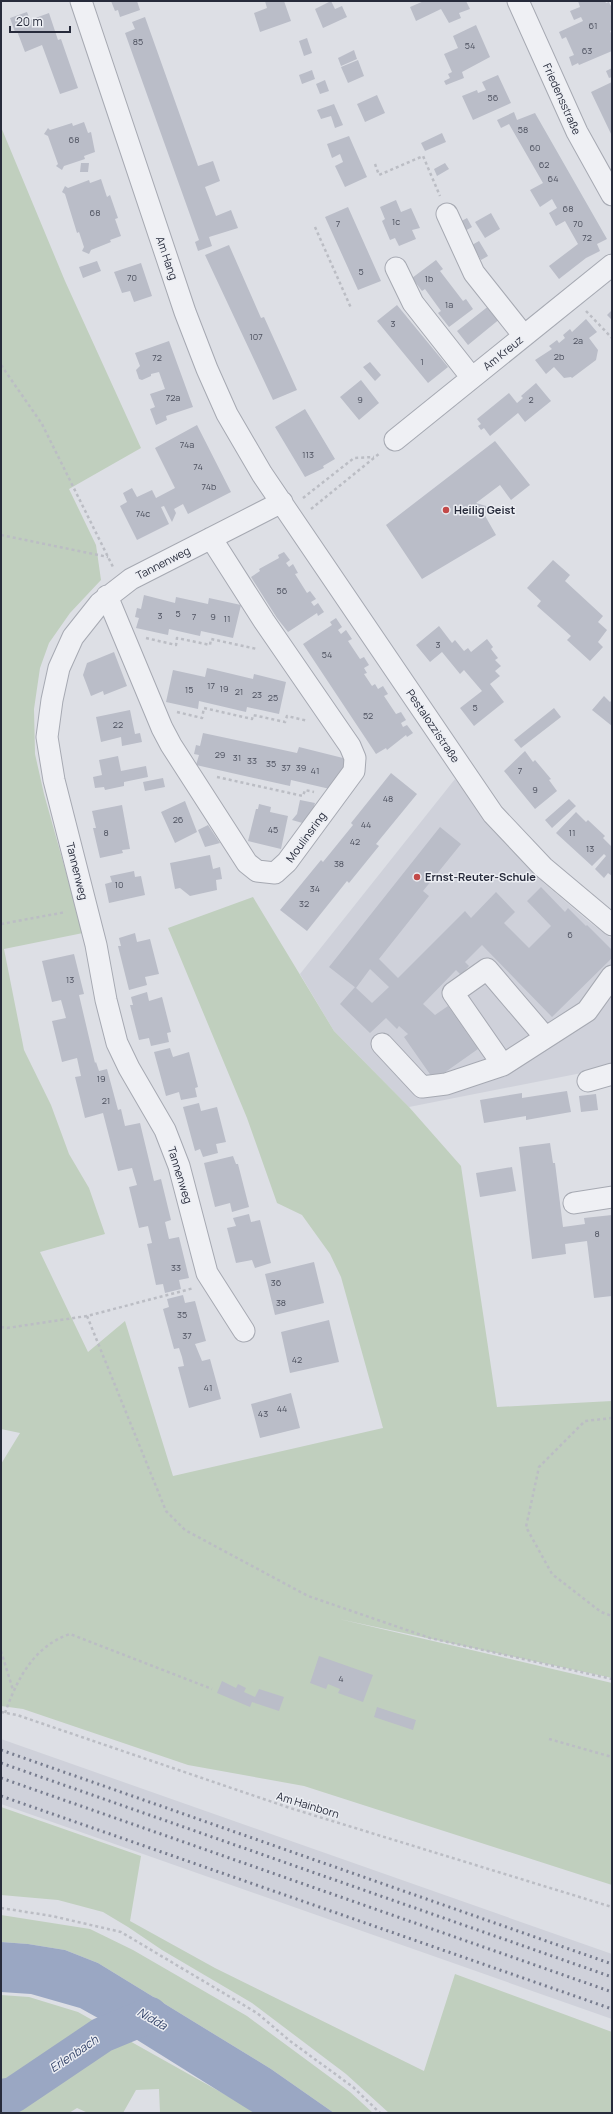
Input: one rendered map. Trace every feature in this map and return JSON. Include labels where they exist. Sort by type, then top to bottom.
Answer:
[{"type":"street","name":"Am Hang","points":[[81,1],[186,312],[207,369],[243,443],[292,500]]},
{"type":"street","name":"Friedensstraße","points":[[518,1],[577,132],[612,194]]},
{"type":"street","points":[[447,214],[474,274],[524,336]]},
{"type":"street","name":"Am Kreuz","points":[[395,440],[612,265]]},
{"type":"street","points":[[396,268],[413,303],[472,378]]},
{"type":"street","name":"Tannenweg","points":[[244,1331],[207,1274],[179,1166],[165,1130],[129,1068],[117,1043],[111,1024],[101,967],[54,780],[48,737],[52,700],[62,661],[73,637],[91,613],[107,596],[131,579],[211,538],[292,500]]},
{"type":"street","name":"Pestalozzistraße","points":[[292,500],[493,814],[543,867],[612,925]]},
{"type":"street","name":"Moulinsring","points":[[107,596],[162,728],[187,770],[241,855],[252,868],[263,873],[275,873],[285,865],[354,771],[355,758],[350,746],[264,621],[211,538]]},
{"type":"street","points":[[503,1065],[453,993],[487,969],[545,1037]]},
{"type":"street","points":[[382,1044],[422,1087],[446,1084],[503,1065],[586,1011],[612,976]]},
{"type":"street","points":[[588,1081],[612,1074]]},
{"type":"street","points":[[574,1203],[612,1197]]},
{"type":"path","points":[[375,164],[379,175],[423,156],[447,214]]},
{"type":"path","points":[[315,227],[351,308]]},
{"type":"path","points":[[574,296],[595,322],[612,338]]},
{"type":"path","points":[[1,365],[42,424],[108,557],[1,535]]},
{"type":"path","points":[[312,509],[395,440]]},
{"type":"path","points":[[292,500],[354,458],[374,457]]},
{"type":"path","points":[[122,632],[176,645],[178,638],[210,645],[211,639],[257,650],[264,621]]},
{"type":"path","points":[[154,706],[202,718],[204,708],[252,719],[253,715],[286,722],[287,716],[311,722],[316,698]]},
{"type":"path","points":[[187,770],[303,796],[305,790],[335,796]]},
{"type":"path","points":[[1,924],[86,908]]},
{"type":"path","points":[[1,1327],[7,1328],[87,1316],[200,1287]]},
{"type":"path","points":[[87,1316],[166,1511],[185,1530],[308,1596],[430,1638],[612,1679]]},
{"type":"path","points":[[612,1418],[585,1421],[539,1467],[526,1526],[552,1574],[601,1612],[612,1616]]},
{"type":"path","points":[[6,1713],[13,1691],[34,1658],[55,1639],[70,1634],[212,1689]]},
{"type":"path","points":[[1,1651],[13,1691]]},
{"type":"path","name":"Am Hainborn","points":[[1,1712],[290,1808],[612,1907]]},
{"type":"path","points":[[550,1740],[612,1757]]},
{"type":"path","points":[[1,1908],[52,1916],[121,1932],[257,2013],[290,2041],[353,2087],[380,2113]]},
{"type":"shaded area","name":"Ernst-Reuter-Schule","points":[[455,779],[503,841],[544,883],[588,921],[612,939],[612,1067],[409,1107],[334,1031],[300,974]]},
{"type":"shaded area","points":[[1,1739],[612,1954],[612,2019],[1,1804]]},
{"type":"green space","points":[[1,127],[65,281],[141,448],[69,489],[96,545],[101,580],[70,613],[49,643],[40,668],[34,709],[35,754],[44,794],[83,933],[4,949],[24,1050],[51,1105],[69,1154],[89,1188],[105,1234],[40,1252],[88,1352],[125,1321],[173,1476],[383,1428],[341,1277],[330,1254],[302,1215],[277,1203],[247,1118],[168,928],[253,897],[334,1031],[409,1107],[461,1166],[497,1407],[612,1401],[612,1678],[339,1619],[612,1683],[612,1885],[304,1786],[188,1765],[23,1709],[1,1706],[1,1464],[20,1433],[1,1429]]},
{"type":"green space","points":[[1,1807],[141,1856],[130,1921],[215,1968],[424,2071],[455,1974],[612,2032],[612,2113],[389,2113],[346,2074],[252,2003],[162,1950],[103,1912],[58,1900],[1,1895]]},
{"type":"green space","points":[[1,1915],[90,1929],[133,1950],[247,2016],[350,2092],[373,2113],[334,2113],[271,2069],[98,1963],[65,1950],[28,1944],[1,1942]]},
{"type":"green space","points":[[1,1995],[29,1997],[78,2012],[242,2104],[254,2113],[160,2113],[159,2089],[136,2090],[123,2113],[88,2113],[77,2108],[69,2113],[1,2113]]},
{"type":"water","name":"Nidda","points":[[1,1942],[28,1944],[65,1950],[98,1963],[271,2069],[334,2113],[254,2113],[134,2038],[80,2008],[31,1994],[1,1992]]},
{"type":"building","points":[[111,1],[137,1],[140,10],[120,17],[118,10],[115,11]]},
{"type":"building","points":[[265,1],[284,1],[291,21],[260,32],[254,13],[267,8]]},
{"type":"building","points":[[331,1],[335,9],[342,6],[347,17],[323,28],[315,9]]},
{"type":"building","points":[[424,1],[466,1],[470,9],[459,13],[461,18],[449,23],[441,9],[416,21],[410,7]]},
{"type":"building","points":[[578,1],[609,2],[612,8],[612,30],[610,31],[612,35],[612,51],[579,65],[578,63],[572,66],[569,57],[574,55],[566,37],[562,39],[559,32],[583,21],[581,17],[574,20],[570,11],[580,7]]},
{"type":"building","points":[[27,12],[30,20],[49,13],[58,40],[61,39],[78,88],[60,94],[42,45],[25,52],[10,18]]},
{"type":"building","points":[[145,17],[198,166],[213,161],[220,181],[205,187],[216,216],[231,210],[238,228],[209,237],[212,246],[198,251],[195,242],[199,240],[125,33],[135,29],[132,22]]},
{"type":"building","points":[[476,25],[490,57],[462,72],[464,78],[446,85],[444,81],[450,78],[448,74],[452,72],[444,54],[458,48],[453,36]]},
{"type":"building","points":[[307,38],[312,53],[304,56],[299,41]]},
{"type":"building","points":[[354,50],[357,59],[341,66],[338,58]]},
{"type":"building","points":[[358,60],[364,76],[348,83],[341,67]]},
{"type":"building","points":[[612,68],[612,77],[609,78],[606,71]]},
{"type":"building","points":[[312,70],[315,79],[302,84],[299,75]]},
{"type":"building","points":[[498,75],[511,103],[473,120],[462,96],[477,90],[478,93],[486,90],[482,82]]},
{"type":"building","points":[[325,80],[329,91],[320,94],[316,84]]},
{"type":"building","points":[[612,82],[612,136],[591,92]]},
{"type":"building","points":[[377,95],[385,113],[365,122],[357,104]]},
{"type":"building","points":[[334,104],[343,125],[335,128],[331,116],[321,119],[317,110]]},
{"type":"building","points":[[514,112],[517,120],[535,113],[607,239],[597,244],[600,251],[586,258],[559,279],[549,266],[578,244],[565,221],[556,226],[549,213],[557,208],[552,199],[540,207],[530,190],[543,183],[509,124],[501,128],[497,120]]},
{"type":"building","points":[[84,122],[88,133],[91,132],[95,152],[84,156],[85,159],[64,166],[62,170],[56,166],[58,164],[48,136],[44,134],[48,128],[50,130],[72,123],[73,126]]},
{"type":"building","points":[[442,133],[446,142],[425,151],[421,143]]},
{"type":"building","points":[[349,136],[367,177],[345,187],[335,166],[343,162],[340,154],[332,158],[327,144]]},
{"type":"building","points":[[81,163],[89,163],[88,172],[80,172]]},
{"type":"building","points":[[445,163],[449,169],[437,176],[434,169]]},
{"type":"building","points":[[101,179],[107,197],[110,195],[118,218],[115,219],[121,236],[110,240],[111,242],[91,250],[89,254],[82,251],[84,247],[79,232],[77,233],[65,194],[62,192],[65,186],[68,188],[89,180],[90,183]]},
{"type":"building","points":[[396,200],[401,212],[411,208],[420,228],[412,230],[416,239],[399,246],[395,238],[390,240],[382,221],[385,219],[380,207]]},
{"type":"building","points":[[348,207],[381,281],[358,290],[325,217]]},
{"type":"building","points":[[491,213],[500,229],[485,238],[475,222]]},
{"type":"building","points":[[467,218],[472,227],[463,232],[458,223]]},
{"type":"building","points":[[479,241],[488,256],[481,260],[472,245]]},
{"type":"building","points":[[229,245],[261,318],[264,317],[297,390],[273,400],[205,255]]},
{"type":"building","points":[[436,260],[443,269],[440,271],[463,301],[466,299],[473,309],[449,327],[438,313],[441,311],[425,289],[422,291],[412,278]]},
{"type":"building","points":[[97,261],[101,271],[83,278],[79,267]]},
{"type":"building","points":[[141,263],[152,296],[134,302],[130,291],[122,293],[114,272]]},
{"type":"building","points":[[397,305],[448,367],[428,383],[377,321]]},
{"type":"building","points":[[490,305],[501,318],[468,345],[457,331]]},
{"type":"building","points":[[612,310],[612,320],[607,315]]},
{"type":"building","points":[[586,319],[597,332],[589,338],[598,350],[596,360],[572,378],[564,378],[554,367],[546,374],[535,360],[552,349],[549,346],[557,340],[559,343],[565,338],[563,335],[570,329],[572,332]]},
{"type":"building","points":[[169,341],[193,407],[166,416],[167,420],[156,425],[150,409],[155,407],[150,394],[165,389],[159,372],[151,374],[151,376],[142,380],[139,379],[136,370],[140,366],[135,353]]},
{"type":"building","points":[[370,362],[381,375],[375,381],[363,367]]},
{"type":"building","points":[[361,380],[379,403],[359,420],[340,397]]},
{"type":"building","points":[[536,383],[551,401],[525,422],[518,413],[490,436],[484,428],[481,430],[478,426],[481,424],[477,419],[509,393],[517,403],[523,398],[521,396]]},
{"type":"building","points":[[305,409],[335,459],[323,466],[324,468],[305,477],[275,427]]},
{"type":"building","points":[[197,425],[231,492],[188,514],[183,504],[174,509],[176,513],[172,522],[164,506],[161,507],[169,524],[137,540],[120,506],[127,502],[123,493],[132,488],[137,497],[152,490],[156,498],[175,488],[155,448]]},
{"type":"building","name":"Heilig Geist","points":[[495,441],[530,485],[511,500],[500,485],[476,503],[486,506],[487,511],[484,514],[496,535],[422,579],[386,525]]},
{"type":"building","points":[[284,552],[290,560],[286,563],[289,567],[293,564],[298,573],[295,574],[307,593],[310,591],[316,599],[311,602],[314,606],[318,603],[324,612],[318,616],[317,613],[288,632],[277,618],[251,577],[260,571],[259,569],[279,558],[278,555]]},
{"type":"building","points":[[553,560],[570,575],[565,581],[603,616],[598,622],[607,630],[598,642],[603,647],[590,661],[567,640],[571,636],[537,606],[541,601],[527,588]]},
{"type":"building","points":[[144,595],[175,603],[176,597],[208,604],[209,598],[241,605],[233,638],[201,631],[200,636],[169,629],[168,635],[136,628],[139,618],[135,617],[137,608],[141,609]]},
{"type":"building","points":[[336,618],[342,627],[338,630],[341,634],[346,630],[352,639],[348,641],[360,659],[364,657],[369,665],[364,668],[367,673],[364,674],[372,686],[375,684],[378,689],[383,686],[388,694],[384,696],[396,714],[401,712],[406,720],[401,723],[403,727],[407,725],[413,733],[407,737],[406,735],[387,750],[386,748],[376,754],[303,644],[332,625],[330,622]]},
{"type":"building","points":[[439,626],[452,643],[455,640],[464,651],[468,648],[471,652],[487,639],[493,647],[491,649],[498,658],[495,660],[501,666],[495,671],[500,676],[490,684],[504,702],[474,726],[460,708],[482,691],[464,670],[460,674],[442,652],[430,662],[416,645]]},
{"type":"building","points":[[114,652],[127,686],[104,695],[103,691],[91,696],[83,675],[87,663]]},
{"type":"building","points":[[207,668],[253,679],[254,674],[286,682],[279,714],[247,707],[246,712],[199,701],[198,709],[166,702],[173,670],[205,677]]},
{"type":"building","points":[[604,696],[610,702],[612,700],[612,726],[592,710]]},
{"type":"building","points":[[554,708],[561,717],[521,748],[514,740]]},
{"type":"building","points":[[130,710],[135,734],[140,733],[142,742],[122,746],[121,737],[101,742],[96,717]]},
{"type":"building","points":[[203,733],[297,753],[299,747],[347,759],[344,771],[330,789],[291,780],[290,786],[196,765],[199,755],[194,754],[196,745],[200,746]]},
{"type":"building","points":[[525,751],[533,762],[535,760],[551,779],[549,780],[557,791],[535,809],[504,771]]},
{"type":"building","points":[[118,756],[121,771],[146,766],[148,777],[124,782],[124,786],[105,790],[104,787],[95,788],[93,777],[102,775],[99,760]]},
{"type":"building","points":[[391,773],[417,794],[376,844],[379,846],[349,883],[347,881],[307,931],[280,910],[321,860],[323,862],[353,825],[351,823]]},
{"type":"building","points":[[163,778],[165,787],[145,791],[143,782]]},
{"type":"building","points":[[569,799],[576,806],[552,828],[545,820]]},
{"type":"building","points":[[300,800],[315,803],[311,817],[306,824],[292,820],[297,814]]},
{"type":"building","points":[[185,801],[197,832],[175,843],[161,812]]},
{"type":"building","points":[[259,804],[271,807],[270,812],[288,816],[281,849],[248,841],[256,809],[258,809]]},
{"type":"building","points":[[122,805],[130,849],[122,850],[123,853],[100,858],[93,828],[96,828],[92,811]]},
{"type":"building","points":[[576,812],[586,822],[588,820],[605,836],[603,838],[612,847],[612,876],[608,873],[604,878],[595,869],[606,856],[604,854],[592,866],[556,833]]},
{"type":"building","points":[[208,825],[220,843],[205,847],[198,830]]},
{"type":"building","points":[[440,827],[461,844],[423,891],[429,896],[379,959],[398,978],[465,911],[471,918],[496,892],[515,912],[504,923],[529,948],[551,926],[527,901],[541,887],[565,912],[568,908],[612,950],[612,958],[552,1017],[482,945],[465,962],[469,966],[461,975],[456,970],[423,1004],[435,1015],[448,1006],[478,1049],[434,1080],[404,1037],[408,1034],[399,1026],[397,1029],[386,1018],[370,1033],[340,1004],[355,987],[329,967]],"holes":[[[370,969],[389,987],[372,1003],[356,988]]]},
{"type":"building","points":[[210,855],[213,869],[220,867],[222,879],[216,880],[217,890],[190,896],[180,888],[175,889],[170,863]]},
{"type":"building","points":[[134,871],[135,877],[141,876],[145,895],[109,903],[105,884],[112,882],[110,876]]},
{"type":"building","points":[[135,933],[137,942],[150,939],[159,974],[145,977],[147,985],[129,990],[118,946],[121,946],[119,938]]},
{"type":"building","points":[[74,954],[84,994],[79,995],[95,1063],[96,1062],[99,1071],[107,1069],[118,1110],[121,1109],[125,1126],[140,1123],[154,1181],[161,1179],[171,1220],[165,1222],[169,1239],[179,1237],[189,1278],[179,1280],[181,1289],[165,1293],[163,1284],[156,1285],[147,1244],[152,1243],[148,1226],[139,1228],[129,1187],[137,1185],[132,1168],[118,1171],[103,1113],[85,1118],[75,1077],[81,1076],[77,1058],[62,1062],[52,1021],[66,1018],[61,1000],[52,1002],[42,961]]},
{"type":"building","points":[[147,992],[149,1001],[162,997],[171,1032],[167,1033],[169,1042],[151,1046],[149,1038],[139,1040],[130,1005],[133,1005],[131,997]]},
{"type":"building","points":[[170,1048],[173,1057],[189,1052],[198,1087],[195,1088],[197,1097],[181,1100],[179,1092],[166,1096],[154,1052]]},
{"type":"building","points":[[567,1091],[571,1112],[526,1120],[526,1116],[484,1123],[480,1100],[522,1093],[522,1098]]},
{"type":"building","points":[[596,1094],[598,1110],[581,1112],[579,1096]]},
{"type":"building","points":[[199,1103],[201,1111],[217,1107],[226,1142],[216,1144],[218,1153],[203,1157],[200,1149],[195,1151],[183,1107]]},
{"type":"building","points":[[550,1143],[553,1163],[555,1163],[563,1227],[585,1224],[584,1218],[612,1215],[612,1296],[594,1298],[587,1241],[565,1244],[566,1254],[532,1259],[519,1147]]},
{"type":"building","points":[[233,1156],[236,1164],[238,1164],[249,1207],[232,1212],[230,1203],[215,1207],[204,1163]]},
{"type":"building","points":[[512,1167],[516,1191],[480,1197],[476,1173]]},
{"type":"building","points":[[249,1214],[251,1222],[260,1220],[271,1263],[255,1268],[252,1260],[236,1263],[227,1228],[236,1226],[233,1218]]},
{"type":"building","points":[[314,1262],[324,1303],[275,1315],[265,1274]]},
{"type":"building","points":[[183,1295],[185,1303],[195,1301],[206,1341],[195,1344],[202,1361],[210,1359],[221,1399],[189,1408],[178,1367],[184,1366],[182,1357],[179,1348],[174,1349],[163,1309],[169,1307],[167,1299]]},
{"type":"building","points":[[329,1320],[339,1362],[290,1373],[281,1332]]},
{"type":"building","points":[[291,1393],[300,1428],[260,1438],[251,1404]]},
{"type":"building","points":[[319,1656],[373,1675],[363,1702],[338,1693],[340,1689],[328,1684],[326,1689],[310,1683]]},
{"type":"building","points":[[222,1681],[236,1688],[238,1684],[246,1688],[244,1692],[255,1697],[259,1689],[284,1697],[279,1711],[252,1702],[250,1707],[217,1693]]},
{"type":"building","points":[[377,1707],[416,1720],[413,1730],[374,1717]]},
{"type":"waterway","name":"Erlenbach","points":[[1,2097],[13,2095],[102,2035],[150,2015]]},
{"type":"railway","points":[[1,1750],[612,1964]]},
{"type":"railway","points":[[1,1763],[612,1977]]},
{"type":"railway","points":[[1,1778],[612,1992]]},
{"type":"railway","points":[[1,1796],[612,2009]]},
{"type":"place","name":"Heilig Geist","points":[[446,510]]},
{"type":"place","name":"Ernst-Reuter-Schule","points":[[417,877]]}]
